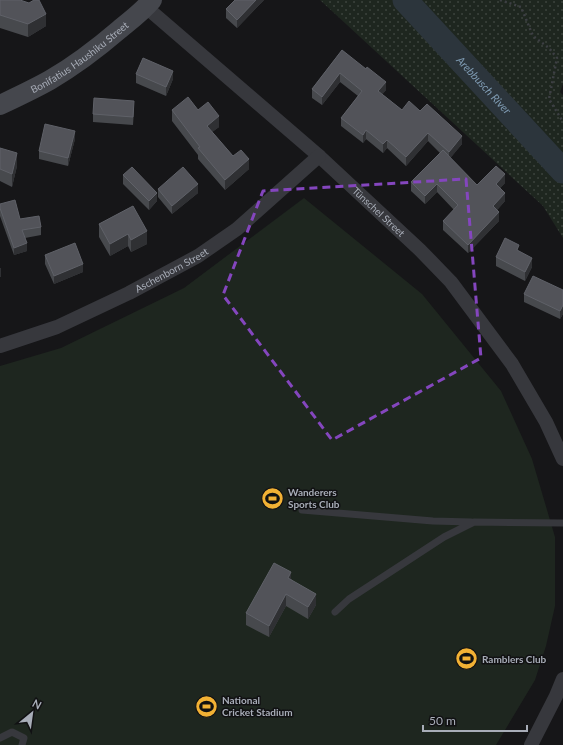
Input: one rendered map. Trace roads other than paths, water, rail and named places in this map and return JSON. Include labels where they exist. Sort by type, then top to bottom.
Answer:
[{"type":"street","name":"Bonifatius Haushiku Street","points":[[0,105],[51,80],[110,37],[149,4]]},
{"type":"street","name":"Tünschel Street","points":[[149,4],[319,156],[420,250],[451,282],[512,364],[546,422],[563,459]]},
{"type":"street","name":"Aschenborn Street","points":[[0,346],[57,327],[129,293],[198,256],[237,229],[319,156]]},
{"type":"street","points":[[531,745],[563,679]]},
{"type":"lane","points":[[302,510],[433,521],[563,523]]},
{"type":"lane","points":[[335,612],[350,599],[444,537],[474,522]]},
{"type":"lane","points":[[0,738],[12,732],[24,738],[22,745]]},
{"type":"waterway","name":"Arebbusch River","points":[[405,0],[563,171]]},
{"type":"place","name":"Wanderers Sports Club","points":[[272,498]]},
{"type":"place","name":"Ramblers Club","points":[[467,659]]},
{"type":"place","name":"National Cricket Stadium","points":[[206,706]]}]
